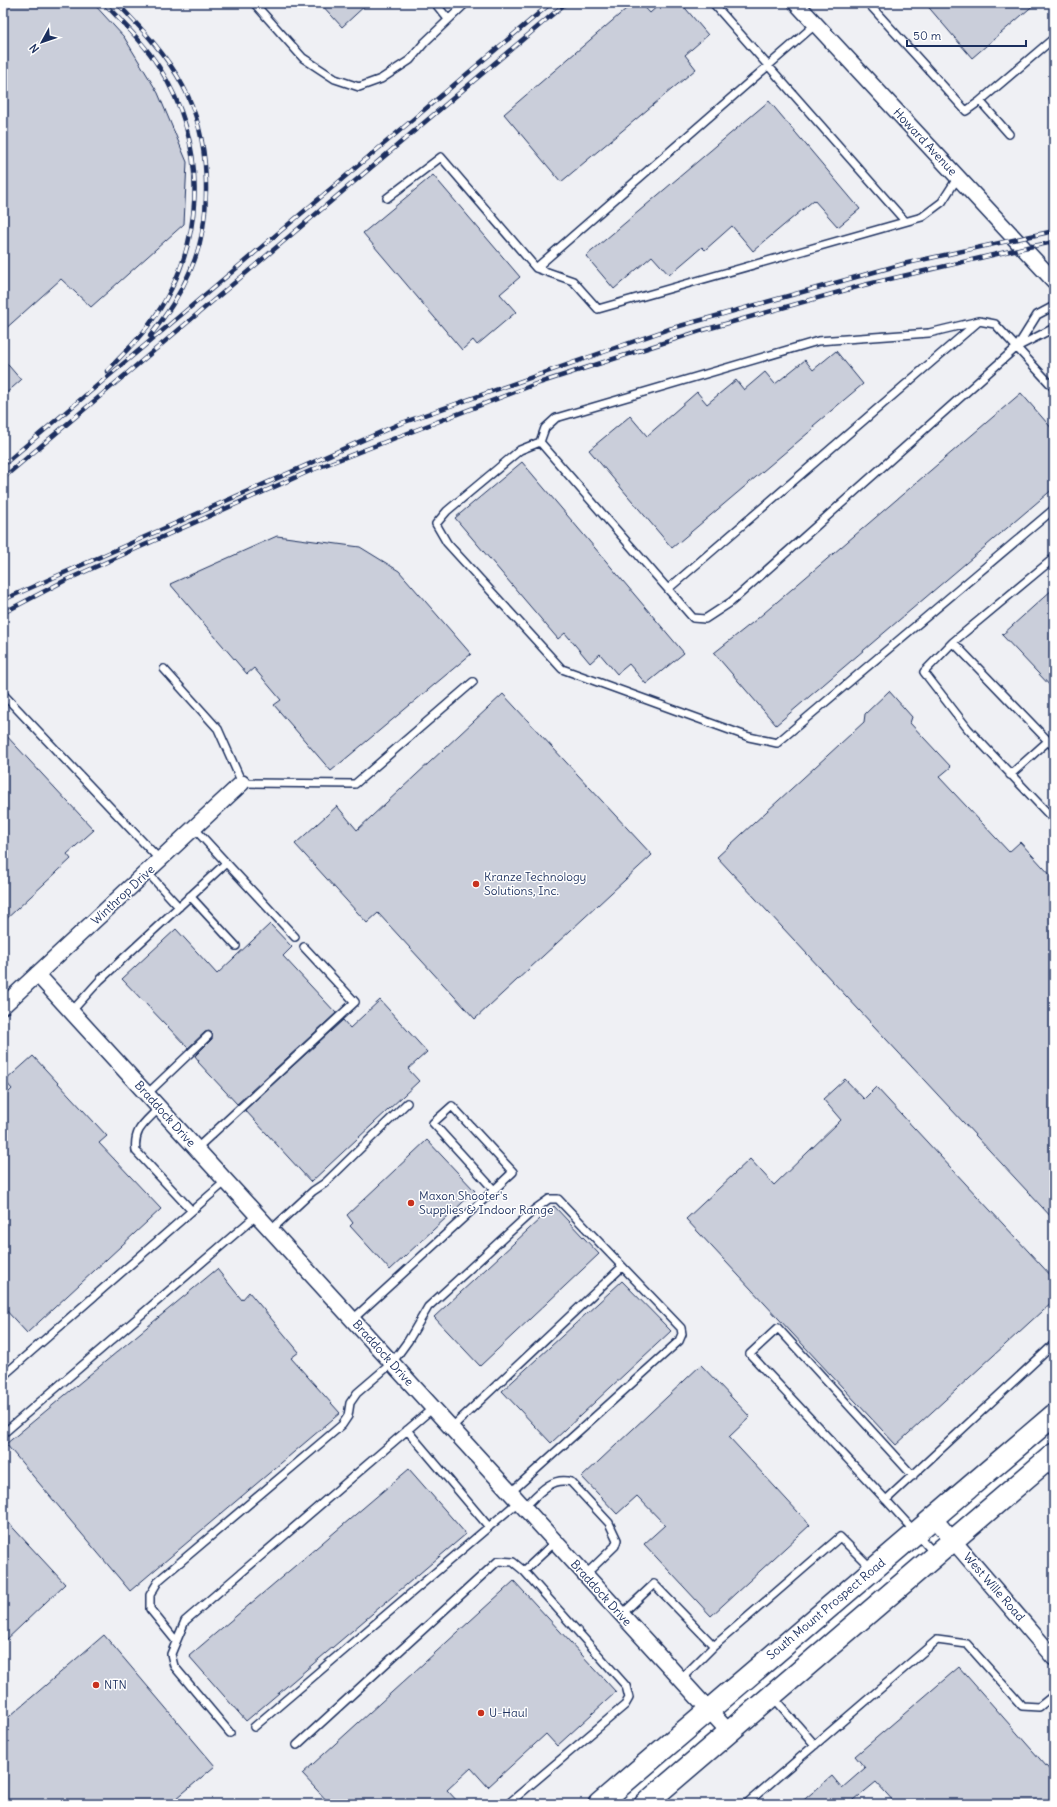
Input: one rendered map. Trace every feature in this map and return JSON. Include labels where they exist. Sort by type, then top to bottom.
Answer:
[{"type":"main road","name":"South Mount Prospect Road","points":[[599,1804],[709,1712],[775,1652],[1054,1415]]},
{"type":"main road","points":[[645,1804],[1054,1454]]},
{"type":"street","name":"Howard Avenue","points":[[796,3],[1054,281]]},
{"type":"street","name":"Winthrop Drive","points":[[3,1006],[242,783]]},
{"type":"street","name":"Braddock Drive","points":[[37,974],[709,1712],[729,1732]]},
{"type":"street","name":"West Wille Road","points":[[933,1517],[1054,1658]]},
{"type":"lane","points":[[254,3],[304,58],[335,79],[359,87],[381,79],[410,60],[448,19],[466,3]]},
{"type":"lane","points":[[435,3],[448,19]]},
{"type":"lane","points":[[713,3],[769,65],[905,222]]},
{"type":"lane","points":[[868,3],[966,111],[980,101],[1054,38]]},
{"type":"lane","points":[[536,268],[816,24]]},
{"type":"lane","points":[[980,101],[1009,134]]},
{"type":"lane","points":[[387,198],[441,157],[536,268],[573,281],[598,309],[922,217],[942,202],[958,177]]},
{"type":"lane","points":[[1017,347],[1037,315],[1054,306]]},
{"type":"lane","points":[[668,589],[980,320]]},
{"type":"lane","points":[[1054,388],[995,324],[980,320],[929,333],[818,341],[556,418],[545,428],[540,442],[520,450],[447,511],[436,524],[447,543],[562,669],[748,737],[777,743],[1054,509]]},
{"type":"lane","points":[[540,442],[693,618],[705,619],[731,602],[1017,347],[1054,328]]},
{"type":"lane","points":[[1054,558],[953,642],[924,672],[968,730],[1054,820]]},
{"type":"lane","points":[[953,642],[1054,747]]},
{"type":"lane","points":[[164,669],[218,730],[242,783],[355,784],[473,682]]},
{"type":"lane","points":[[3,694],[160,860]]},
{"type":"lane","points":[[1010,775],[1048,741]]},
{"type":"lane","points":[[194,828],[295,937]]},
{"type":"lane","points":[[72,1012],[100,980],[226,863]]},
{"type":"lane","points":[[146,872],[179,907]]},
{"type":"lane","points":[[190,896],[236,946]]},
{"type":"lane","points":[[196,1149],[355,1002],[304,947]]},
{"type":"lane","points":[[146,1094],[208,1036]]},
{"type":"lane","points":[[271,1230],[313,1191],[325,1182],[407,1103]]},
{"type":"lane","points":[[352,1320],[494,1190],[513,1172],[452,1106],[433,1123],[494,1190]]},
{"type":"lane","points":[[159,1108],[138,1131],[134,1139],[136,1151],[192,1211]]},
{"type":"lane","points":[[3,1376],[226,1181]]},
{"type":"lane","points":[[176,1640],[150,1609],[150,1595],[159,1580],[342,1424],[348,1416],[350,1402],[357,1393],[392,1363],[408,1341],[428,1307],[535,1208],[549,1199],[558,1199],[681,1328],[682,1334],[679,1341],[537,1469],[517,1501]]},
{"type":"lane","points":[[6,1432],[257,1215]]},
{"type":"lane","points":[[451,1428],[622,1267]]},
{"type":"lane","points":[[913,1476],[778,1328],[750,1354],[936,1554]]},
{"type":"lane","points":[[886,1500],[1054,1344]]},
{"type":"lane","points":[[230,1733],[174,1666],[171,1654],[185,1621],[433,1408]]},
{"type":"lane","points":[[407,1430],[489,1527]]},
{"type":"lane","points":[[254,1726],[489,1527],[517,1501],[548,1484],[563,1480],[571,1482],[609,1523],[617,1540],[615,1546],[585,1575]]},
{"type":"lane","points":[[680,1680],[714,1646],[840,1537],[872,1570]]},
{"type":"lane","points":[[524,1571],[555,1542]]},
{"type":"lane","points":[[297,1746],[498,1561],[513,1562],[524,1571],[626,1686],[629,1698],[625,1705],[508,1804]]},
{"type":"lane","points":[[621,1615],[654,1584],[714,1646]]},
{"type":"lane","points":[[746,1804],[937,1640],[967,1644],[1022,1706],[1039,1708],[1054,1695]]},
{"type":"lane","points":[[771,1696],[815,1745]]},
{"type":"shaded area","points":[[3,3],[1054,3],[1054,1407],[588,1804],[3,1804]]},
{"type":"shaded area","points":[[1054,1470],[1054,1804],[660,1804]]},
{"type":"building","points":[[3,3],[93,3],[124,37],[158,93],[187,162],[184,224],[91,307],[61,279],[3,331]]},
{"type":"building","points":[[320,3],[368,3],[342,27]]},
{"type":"building","points":[[633,3],[641,3],[650,13],[661,3],[681,3],[708,35],[685,55],[696,69],[561,182],[504,114]]},
{"type":"building","points":[[925,3],[1036,3],[972,58]]},
{"type":"building","points":[[769,101],[860,209],[838,227],[814,200],[753,251],[732,226],[705,250],[702,247],[669,275],[652,256],[614,289],[586,256]]},
{"type":"building","points":[[433,175],[520,277],[500,294],[516,312],[477,345],[473,340],[462,350],[363,233]]},
{"type":"building","points":[[836,351],[863,384],[813,426],[814,428],[672,548],[589,450],[630,416],[647,436],[697,392],[707,404],[736,380],[744,390],[765,372],[775,384],[805,360],[813,370]]},
{"type":"building","points":[[3,359],[21,380],[3,396]]},
{"type":"building","points":[[1021,393],[1054,431],[1054,488],[776,725],[714,653],[757,619]]},
{"type":"building","points":[[522,462],[684,653],[646,684],[629,664],[617,674],[600,654],[590,663],[565,633],[558,639],[455,518]]},
{"type":"building","points":[[277,536],[360,547],[399,571],[471,654],[331,771],[274,705],[281,700],[254,668],[247,674],[170,584]]},
{"type":"building","points":[[1054,588],[1054,690],[1002,635]]},
{"type":"building","points":[[889,691],[912,717],[910,723],[951,767],[939,777],[1009,852],[1020,842],[1054,879],[1054,1220],[717,857],[864,722],[865,714]]},
{"type":"building","name":"Kranze Technology Solutions, Inc.","points":[[503,694],[652,855],[475,1019],[378,913],[367,923],[295,844],[337,806],[357,830]]},
{"type":"building","points":[[3,732],[94,830],[67,854],[71,859],[3,922]]},
{"type":"building","points":[[270,924],[292,947],[283,956],[336,1013],[237,1104],[198,1062],[199,1061],[195,1056],[212,1039],[212,1033],[209,1031],[205,1032],[188,1048],[122,979],[176,929],[217,974]]},
{"type":"building","points":[[380,1000],[427,1052],[408,1069],[419,1081],[311,1182],[245,1110],[343,1020],[350,1028]]},
{"type":"building","points":[[33,1056],[107,1136],[99,1143],[161,1209],[27,1333],[3,1307],[3,1098],[12,1089],[5,1081]]},
{"type":"building","points":[[845,1079],[864,1099],[876,1087],[1054,1279],[1054,1300],[896,1445],[686,1219],[750,1159],[774,1185],[841,1120],[823,1099]]},
{"type":"building","name":"Maxon Shooter's Supplies & Indoor Range","points":[[427,1140],[475,1191],[390,1270],[350,1226],[353,1223],[347,1215]]},
{"type":"building","points":[[554,1206],[599,1254],[480,1366],[434,1317]]},
{"type":"building","points":[[217,1269],[242,1300],[249,1292],[299,1352],[291,1358],[340,1413],[130,1591],[6,1444]]},
{"type":"building","points":[[622,1281],[671,1331],[551,1443],[502,1391]]},
{"type":"building","points":[[701,1365],[750,1417],[729,1437],[810,1525],[711,1616],[644,1544],[665,1525],[637,1496],[617,1514],[582,1477]]},
{"type":"building","points":[[409,1469],[466,1534],[246,1721],[189,1656]]},
{"type":"building","points":[[3,1517],[65,1584],[3,1643]]},
{"type":"building","name":"U-Haul","points":[[514,1581],[616,1692],[557,1746],[546,1734],[488,1787],[471,1768],[447,1790],[460,1804],[330,1804],[302,1774]]},
{"type":"building","name":"NTN","points":[[104,1635],[215,1766],[170,1804],[3,1804],[3,1722]]},
{"type":"building","points":[[959,1667],[1054,1775],[1054,1804],[896,1804],[876,1782],[849,1804],[799,1804],[832,1776],[842,1788],[865,1768],[855,1756]]},
{"type":"railway","points":[[104,3],[147,50],[159,67],[176,98],[187,131],[193,165],[194,198],[190,232],[181,265],[167,296],[148,326],[107,371]]},
{"type":"railway","points":[[117,3],[153,42],[169,63],[183,86],[192,106],[199,128],[206,176],[206,201],[203,225],[198,248],[191,269],[178,296],[150,336]]},
{"type":"railway","points":[[3,465],[551,3]]},
{"type":"railway","points":[[3,478],[566,3]]},
{"type":"railway","points":[[3,600],[399,424],[669,329],[903,264],[1054,231]]},
{"type":"railway","points":[[3,613],[64,581],[312,470],[533,385],[700,331],[864,285],[1054,242]]},
{"type":"place","name":"Kranze Technology Solutions, Inc.","points":[[476,884]]},
{"type":"place","name":"Maxon Shooter's Supplies & Indoor Range","points":[[411,1203]]},
{"type":"place","name":"NTN","points":[[96,1685]]},
{"type":"place","name":"U-Haul","points":[[481,1713]]}]
